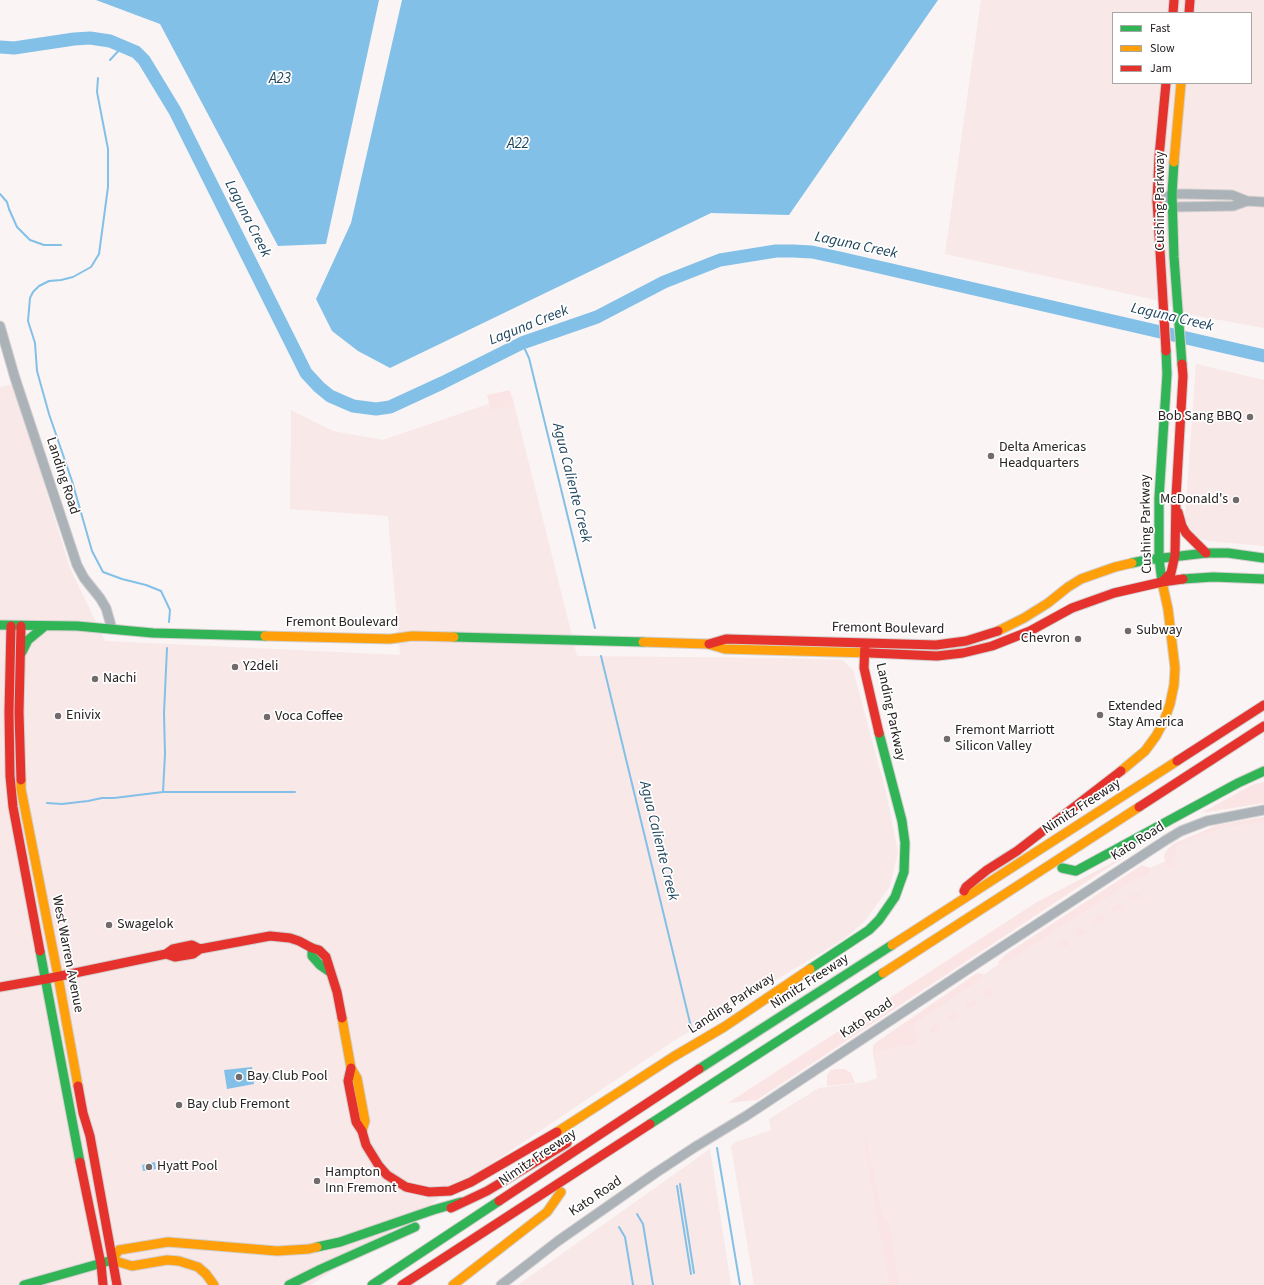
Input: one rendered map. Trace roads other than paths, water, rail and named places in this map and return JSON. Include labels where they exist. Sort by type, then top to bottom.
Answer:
[{"type":"main road","points":[[1173,12],[1174,0]]},
{"type":"main road","points":[[1189,12],[1190,0]]},
{"type":"main road","name":"Cushing Parkway","points":[[1162,582],[1160,558],[1159,476],[1167,374],[1157,201],[1159,157],[1166,84]]},
{"type":"main road","name":"Cushing Parkway","points":[[1162,582],[1171,573],[1175,555],[1176,497],[1183,376],[1174,257],[1172,207],[1175,147],[1181,84]]},
{"type":"main road","points":[[1176,497],[1182,526],[1191,539],[1206,553]]},
{"type":"main road","name":"Fremont Boulevard","points":[[708,644],[726,639],[936,645],[950,644],[966,641],[1011,625],[1048,603],[1074,583],[1094,573],[1115,567],[1175,555],[1206,553],[1228,553],[1264,558]]},
{"type":"main road","name":"Fremont Boulevard","points":[[0,625],[77,626],[153,633],[390,639],[412,636],[708,644],[725,649],[936,656],[969,652],[992,646],[1030,631],[1072,608],[1093,599],[1114,593],[1162,582],[1213,577],[1264,579]]},
{"type":"main road","points":[[958,904],[966,887],[987,870],[1017,851],[1132,763],[1146,751],[1156,736],[1164,721],[1170,704],[1174,685],[1175,668],[1168,609],[1162,582]]},
{"type":"main road","points":[[1030,631],[1033,619],[1042,612],[1048,603]]},
{"type":"main road","points":[[992,646],[994,640],[1009,630],[1011,625]]},
{"type":"main road","name":"West Warren Avenue","points":[[16,626],[20,657],[19,712],[21,789],[58,976],[82,1113],[90,1136],[117,1285]]},
{"type":"main road","name":"West Warren Avenue","points":[[16,626],[9,712],[13,807],[79,1158],[101,1264],[103,1285]]},
{"type":"main road","points":[[20,657],[28,640],[45,626]]},
{"type":"main road","name":"Landing Parkway","points":[[0,987],[166,954],[175,957],[193,954],[200,949],[254,938],[270,936],[299,941],[312,948],[312,956],[320,965],[330,972],[337,992],[351,1068],[348,1081],[356,1122],[362,1131],[366,1145],[379,1166],[396,1182],[406,1187],[429,1192],[441,1192],[460,1188],[553,1135],[673,1057],[724,1027],[869,930],[879,920],[895,897],[904,872],[905,843],[902,821],[871,703],[864,668],[865,643]]},
{"type":"main road","points":[[1219,735],[1264,700]]},
{"type":"main road","name":"Nimitz Freeway","points":[[372,1285],[605,1130],[958,904],[1264,705]]},
{"type":"main road","points":[[402,1285],[1264,726]]},
{"type":"main road","points":[[418,1285],[1062,868],[1264,734]]},
{"type":"main road","points":[[1062,868],[1076,871],[1238,783],[1264,772]]},
{"type":"main road","points":[[24,1285],[89,1266],[101,1264],[112,1260],[119,1250],[144,1245],[168,1242],[276,1251],[309,1249],[340,1242],[461,1202],[487,1191],[580,1136],[605,1130]]},
{"type":"main road","points":[[453,1285],[547,1212],[561,1192]]},
{"type":"main road","points":[[289,1285],[430,1220],[461,1202]]},
{"type":"main road","points":[[112,1260],[132,1266],[167,1260],[179,1261],[198,1267],[206,1274],[214,1285]]},
{"type":"street","points":[[1157,201],[1172,194],[1232,195],[1247,201],[1264,202]]},
{"type":"street","points":[[1157,201],[1172,207],[1233,206],[1247,201]]},
{"type":"street","name":"Landing Road","points":[[0,326],[15,378],[76,565],[106,608],[112,629]]},
{"type":"street","name":"Kato Road","points":[[501,1285],[575,1228],[660,1170],[746,1116],[1166,840],[1181,831],[1208,821],[1264,810]]},
{"type":"water","name":"A23","points":[[96,0],[379,0],[326,244],[278,246],[160,24]]},
{"type":"water","name":"A22","points":[[402,0],[938,0],[789,215],[711,213],[390,368],[358,351],[332,331],[316,299],[351,223]]},
{"type":"water","name":"Bay Club Pool","points":[[252,1067],[254,1084],[227,1089],[224,1070]]},
{"type":"water","name":"Bay Club Pool","points":[[268,1072],[270,1079],[258,1080],[256,1075]]},
{"type":"water","name":"Hyatt Pool","points":[[155,1162],[156,1169],[143,1171],[142,1165]]},
{"type":"waterway","name":"Laguna Creek","points":[[0,47],[14,48],[90,38],[110,41],[136,52],[144,60],[175,111],[306,373],[330,396],[353,406],[376,409],[390,407],[522,343],[597,317],[664,282],[720,260],[776,251],[812,252],[840,258],[1264,356]]},
{"type":"waterway","points":[[110,60],[123,46]]},
{"type":"waterway","points":[[98,78],[97,92],[108,149],[108,187],[99,254],[91,267],[73,277],[49,281],[39,286],[30,298],[28,321],[35,343],[37,371],[49,414],[72,481],[92,551],[103,572],[161,591],[170,610],[169,622]]},
{"type":"waterway","points":[[0,194],[7,202],[17,227],[30,240],[44,245],[61,245]]},
{"type":"waterway","name":"Agua Caliente Creek","points":[[522,343],[529,358],[595,628]]},
{"type":"waterway","points":[[47,803],[62,804],[102,798],[163,792],[167,648]]},
{"type":"waterway","name":"Agua Caliente Creek","points":[[601,656],[692,1031]]},
{"type":"waterway","points":[[163,792],[295,792]]},
{"type":"waterway","name":"Agua Caliente Creek","points":[[717,1148],[740,1285]]},
{"type":"waterway","points":[[680,1184],[694,1273]]},
{"type":"waterway","points":[[677,1186],[691,1274]]},
{"type":"waterway","points":[[637,1214],[643,1224],[653,1285]]},
{"type":"waterway","points":[[619,1227],[625,1237],[633,1285]]},
{"type":"place","name":"Bob Sang BBQ","points":[[1250,417]]},
{"type":"place","name":"Delta Americas Headquarters","points":[[991,456]]},
{"type":"place","name":"McDonald's","points":[[1236,500]]},
{"type":"place","name":"Subway","points":[[1128,631]]},
{"type":"place","name":"Chevron","points":[[1078,639]]},
{"type":"place","name":"Y2deli","points":[[235,667]]},
{"type":"place","name":"Nachi","points":[[95,679]]},
{"type":"place","name":"Extended Stay America","points":[[1100,715]]},
{"type":"place","name":"Enivix","points":[[58,716]]},
{"type":"place","name":"Voca Coffee","points":[[267,717]]},
{"type":"place","name":"Fremont Marriott Silicon Valley","points":[[947,739]]},
{"type":"place","name":"Swagelok","points":[[109,925]]},
{"type":"place","name":"Bay Club Pool","points":[[239,1077]]},
{"type":"place","name":"Bay club Fremont","points":[[179,1105]]},
{"type":"place","name":"Hyatt Pool","points":[[149,1167]]},
{"type":"place","name":"Hampton Inn Fremont","points":[[317,1181]]}]
